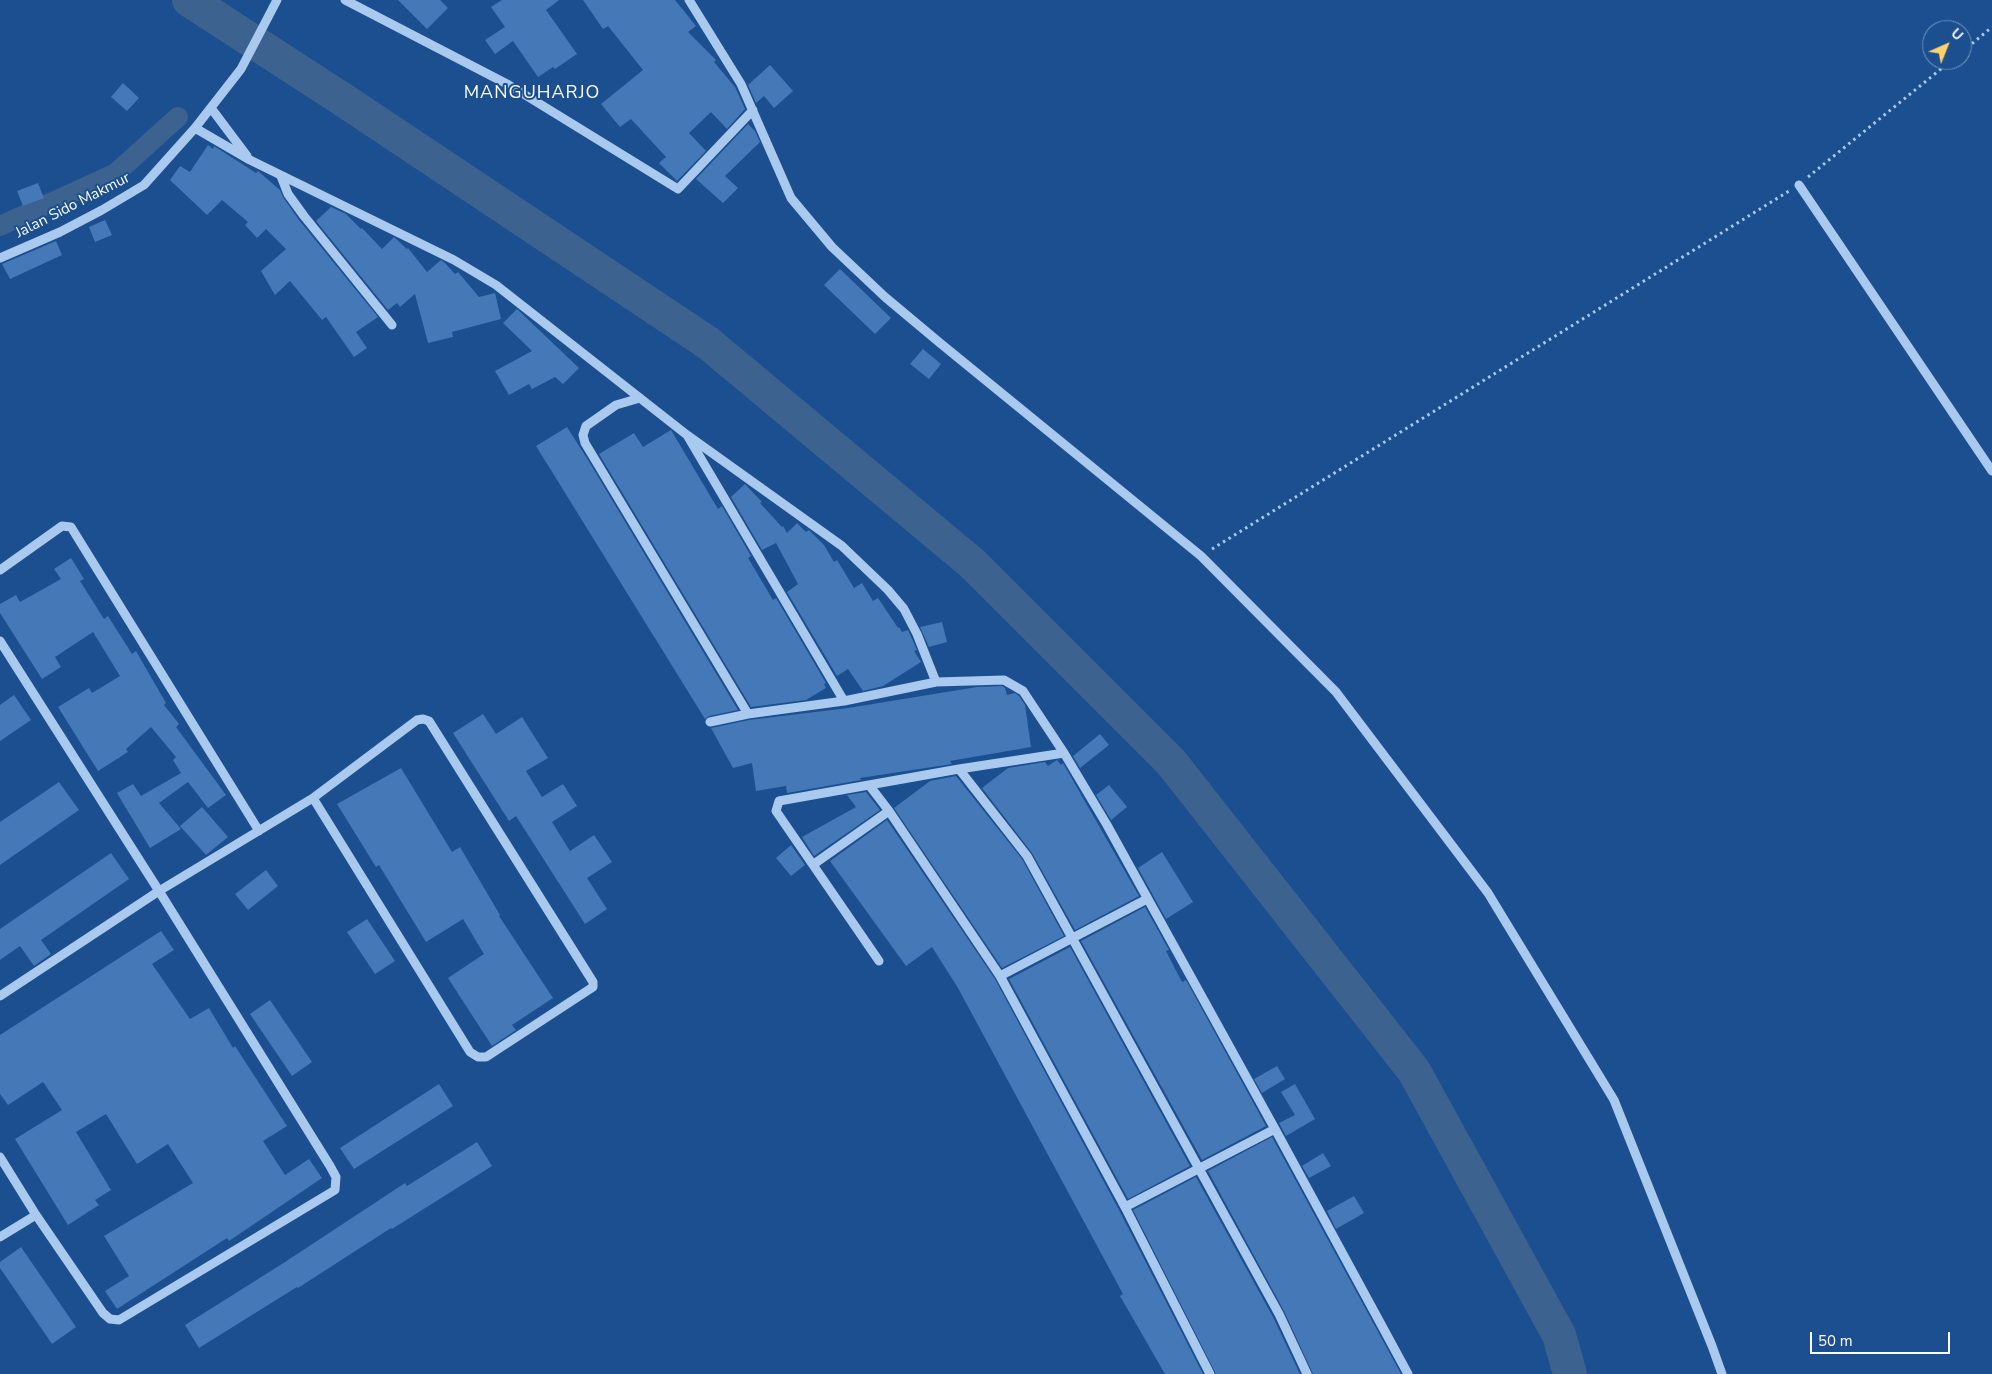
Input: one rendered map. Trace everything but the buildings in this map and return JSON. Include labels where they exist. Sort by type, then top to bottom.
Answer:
[{"type":"street","name":"Jalan Sido Makmur","points":[[0,258],[60,232],[144,185],[195,128],[241,70],[277,0]]},
{"type":"street","points":[[345,0],[509,85],[678,189],[753,110]]},
{"type":"street","points":[[689,0],[740,84],[791,198],[832,247],[884,297],[940,344],[1201,556],[1336,692],[1488,893],[1614,1100],[1722,1374]]},
{"type":"street","points":[[211,108],[250,160]]},
{"type":"street","points":[[195,128],[250,160],[415,240],[488,280],[687,435],[842,546],[888,590],[904,609],[917,634],[936,682]]},
{"type":"street","points":[[281,176],[288,194],[304,216],[392,325]]},
{"type":"street","points":[[1799,185],[1992,471]]},
{"type":"street","points":[[640,398],[616,406],[586,426],[583,435],[585,443],[748,714]]},
{"type":"street","points":[[687,435],[844,701]]},
{"type":"street","points":[[0,570],[62,526],[71,527],[259,831]]},
{"type":"street","points":[[0,642],[159,891],[336,1178],[335,1190],[119,1320],[110,1319],[103,1313],[36,1215],[0,1157]]},
{"type":"street","points":[[710,722],[748,714],[844,701],[936,682],[1004,680],[1023,691],[1064,753],[1107,825],[1276,1129],[1408,1374]]},
{"type":"street","points":[[0,996],[159,891],[312,798],[417,720],[423,719],[429,721],[593,982],[592,986],[486,1057],[478,1057],[470,1052],[312,798]]},
{"type":"street","points":[[879,961],[776,810],[778,801],[959,769],[1064,753]]},
{"type":"street","points":[[959,769],[1027,856],[1279,1314],[1307,1374]]},
{"type":"street","points":[[869,785],[889,811],[1000,976],[1125,1207],[1210,1374]]},
{"type":"street","points":[[814,864],[889,811]]},
{"type":"street","points":[[1000,976],[1147,899]]},
{"type":"street","points":[[1125,1207],[1276,1129]]},
{"type":"street","points":[[0,1237],[36,1215]]},
{"type":"path","points":[[1972,44],[1992,27]]},
{"type":"path","points":[[1201,556],[1799,185],[1940,70]]},
{"type":"waterway","points":[[189,0],[345,101],[708,343],[973,564],[1171,762],[1414,1071],[1559,1335],[1570,1374]]},
{"type":"waterway","points":[[0,226],[116,173],[178,117]]},
{"type":"district","name":"MANGUHARJO","points":[[532,94]]}]
